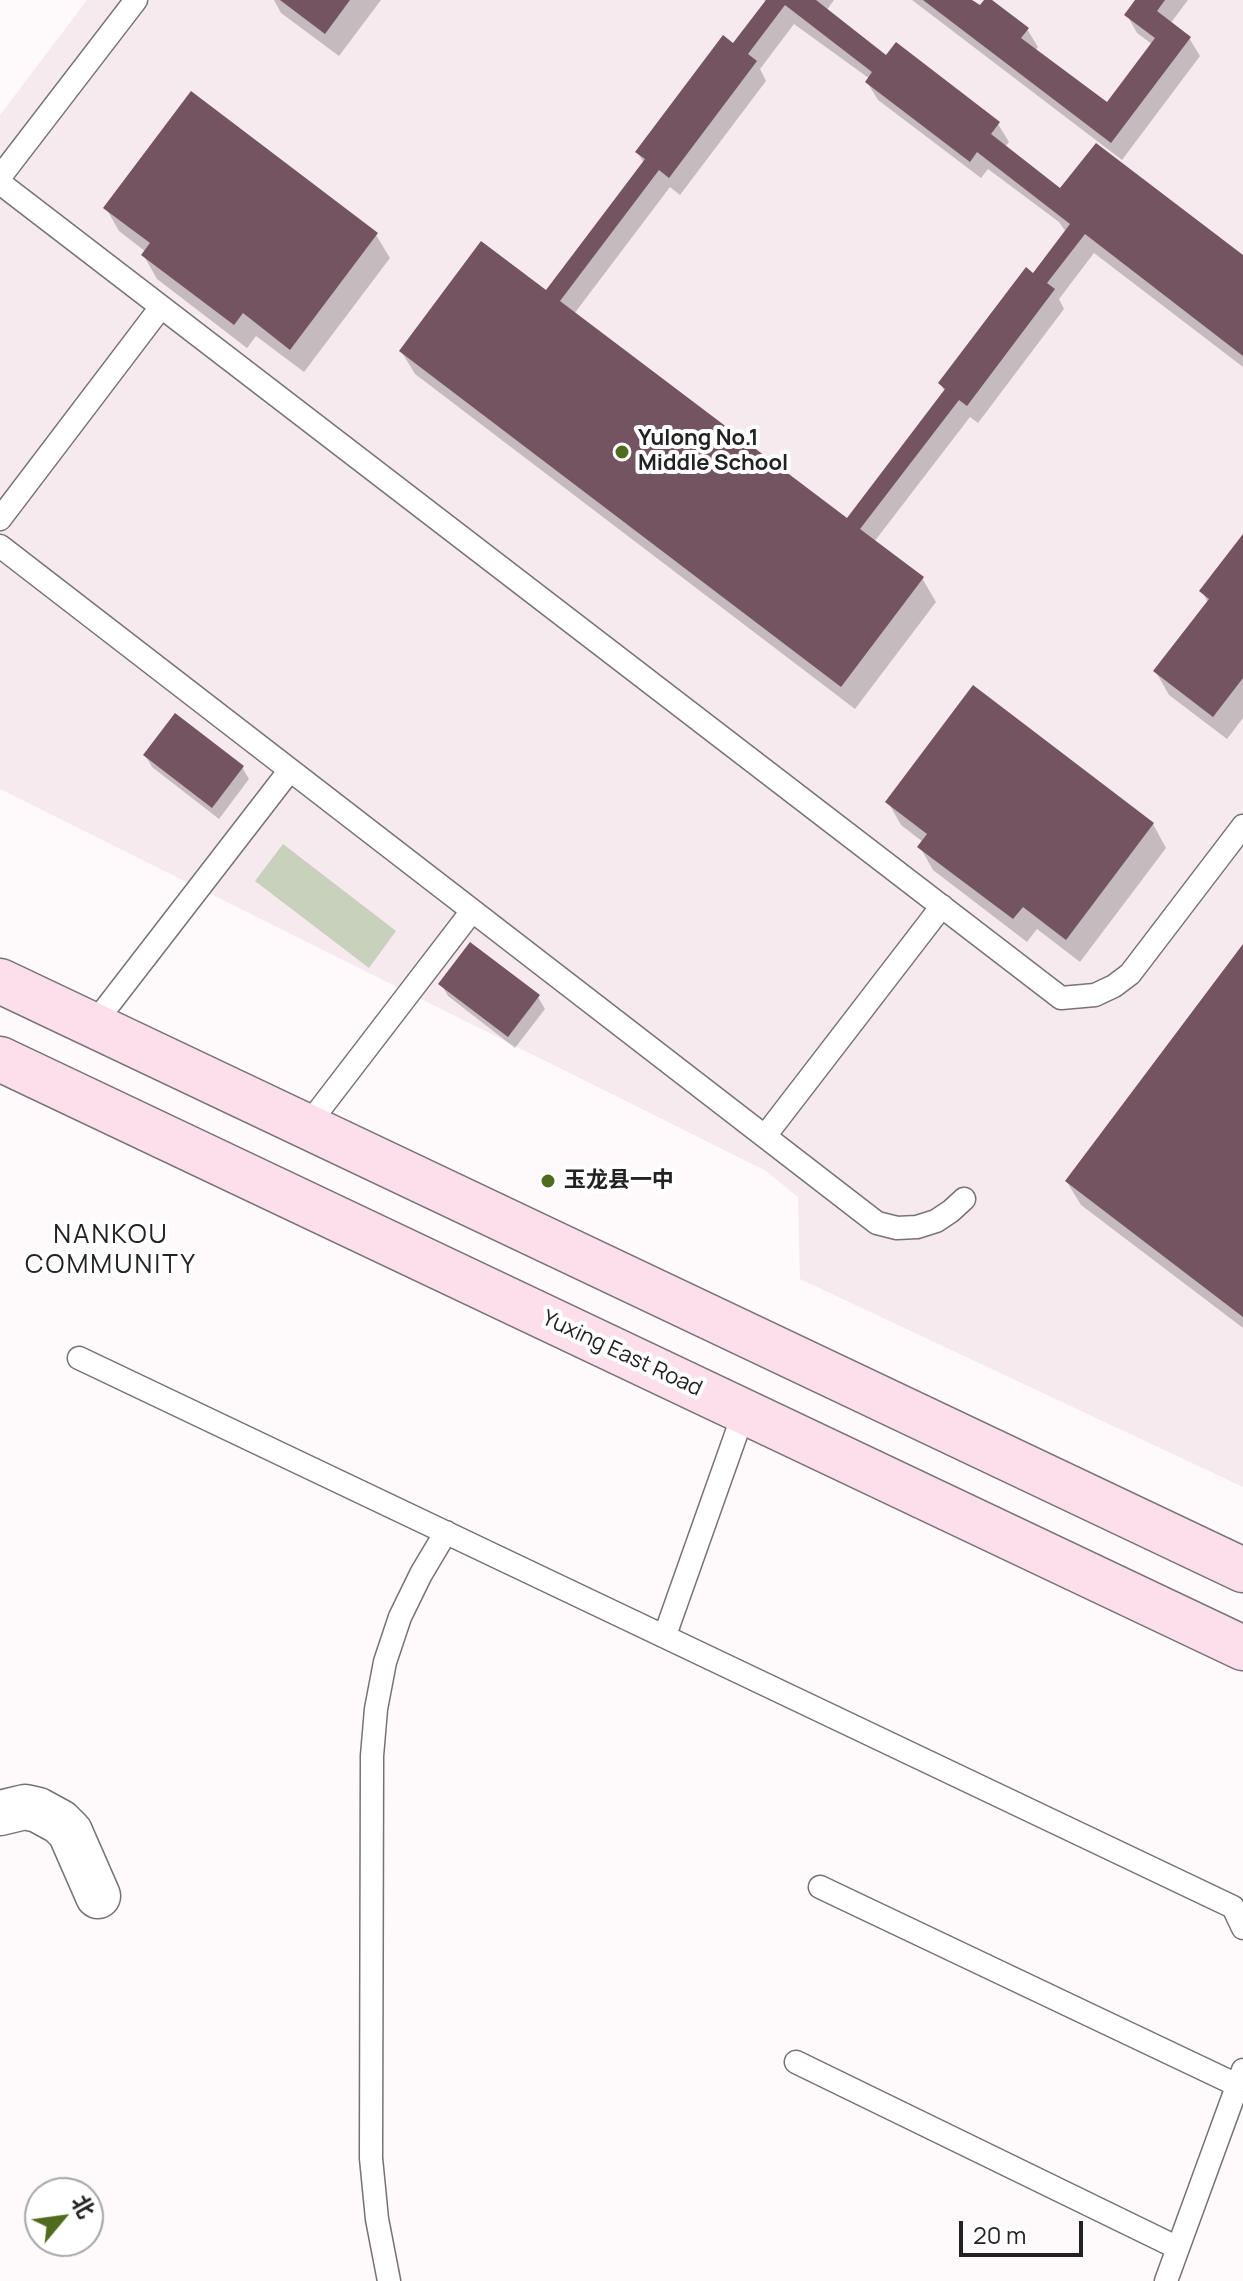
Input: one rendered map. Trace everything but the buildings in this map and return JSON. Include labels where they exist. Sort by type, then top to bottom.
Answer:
[{"type":"main road","points":[[0,981],[1243,1570]]},
{"type":"main road","name":"Yuxing East Road","points":[[0,1059],[1243,1648]]},
{"type":"street","points":[[0,1813],[25,1807],[60,1822],[70,1832],[98,1896]]},
{"type":"lane","points":[[136,0],[0,180],[1061,998],[1095,995],[1130,974],[1243,826]]},
{"type":"lane","points":[[0,519],[161,307]]},
{"type":"lane","points":[[0,546],[877,1223],[897,1228],[917,1227],[936,1221],[964,1199]]},
{"type":"lane","points":[[93,1025],[290,770]]},
{"type":"lane","points":[[765,1136],[942,906]]},
{"type":"lane","points":[[307,1126],[472,911]]},
{"type":"lane","points":[[79,1358],[1233,1907],[1243,1928]]},
{"type":"lane","points":[[665,1635],[744,1412]]},
{"type":"lane","points":[[389,2281],[377,2219],[371,2158],[373,1740],[385,1662],[400,1617],[446,1532]]},
{"type":"lane","points":[[820,1887],[1240,2078],[1166,2281]]},
{"type":"lane","points":[[796,2062],[1178,2248]]},
{"type":"shaded area","name":"Yulong No.1 Middle School","points":[[87,0],[1243,0],[1243,1487],[800,1279],[798,1197],[766,1171],[0,789],[0,115]]},
{"type":"green space","points":[[283,844],[396,931],[369,968],[255,881]]},
{"type":"place","name":"Yulong No.1 Middle School","points":[[622,452]]},
{"type":"place","name":"玉龙县一中","points":[[548,1181]]},
{"type":"district","name":"NANKOU COMMUNITY","points":[[111,1251]]}]
